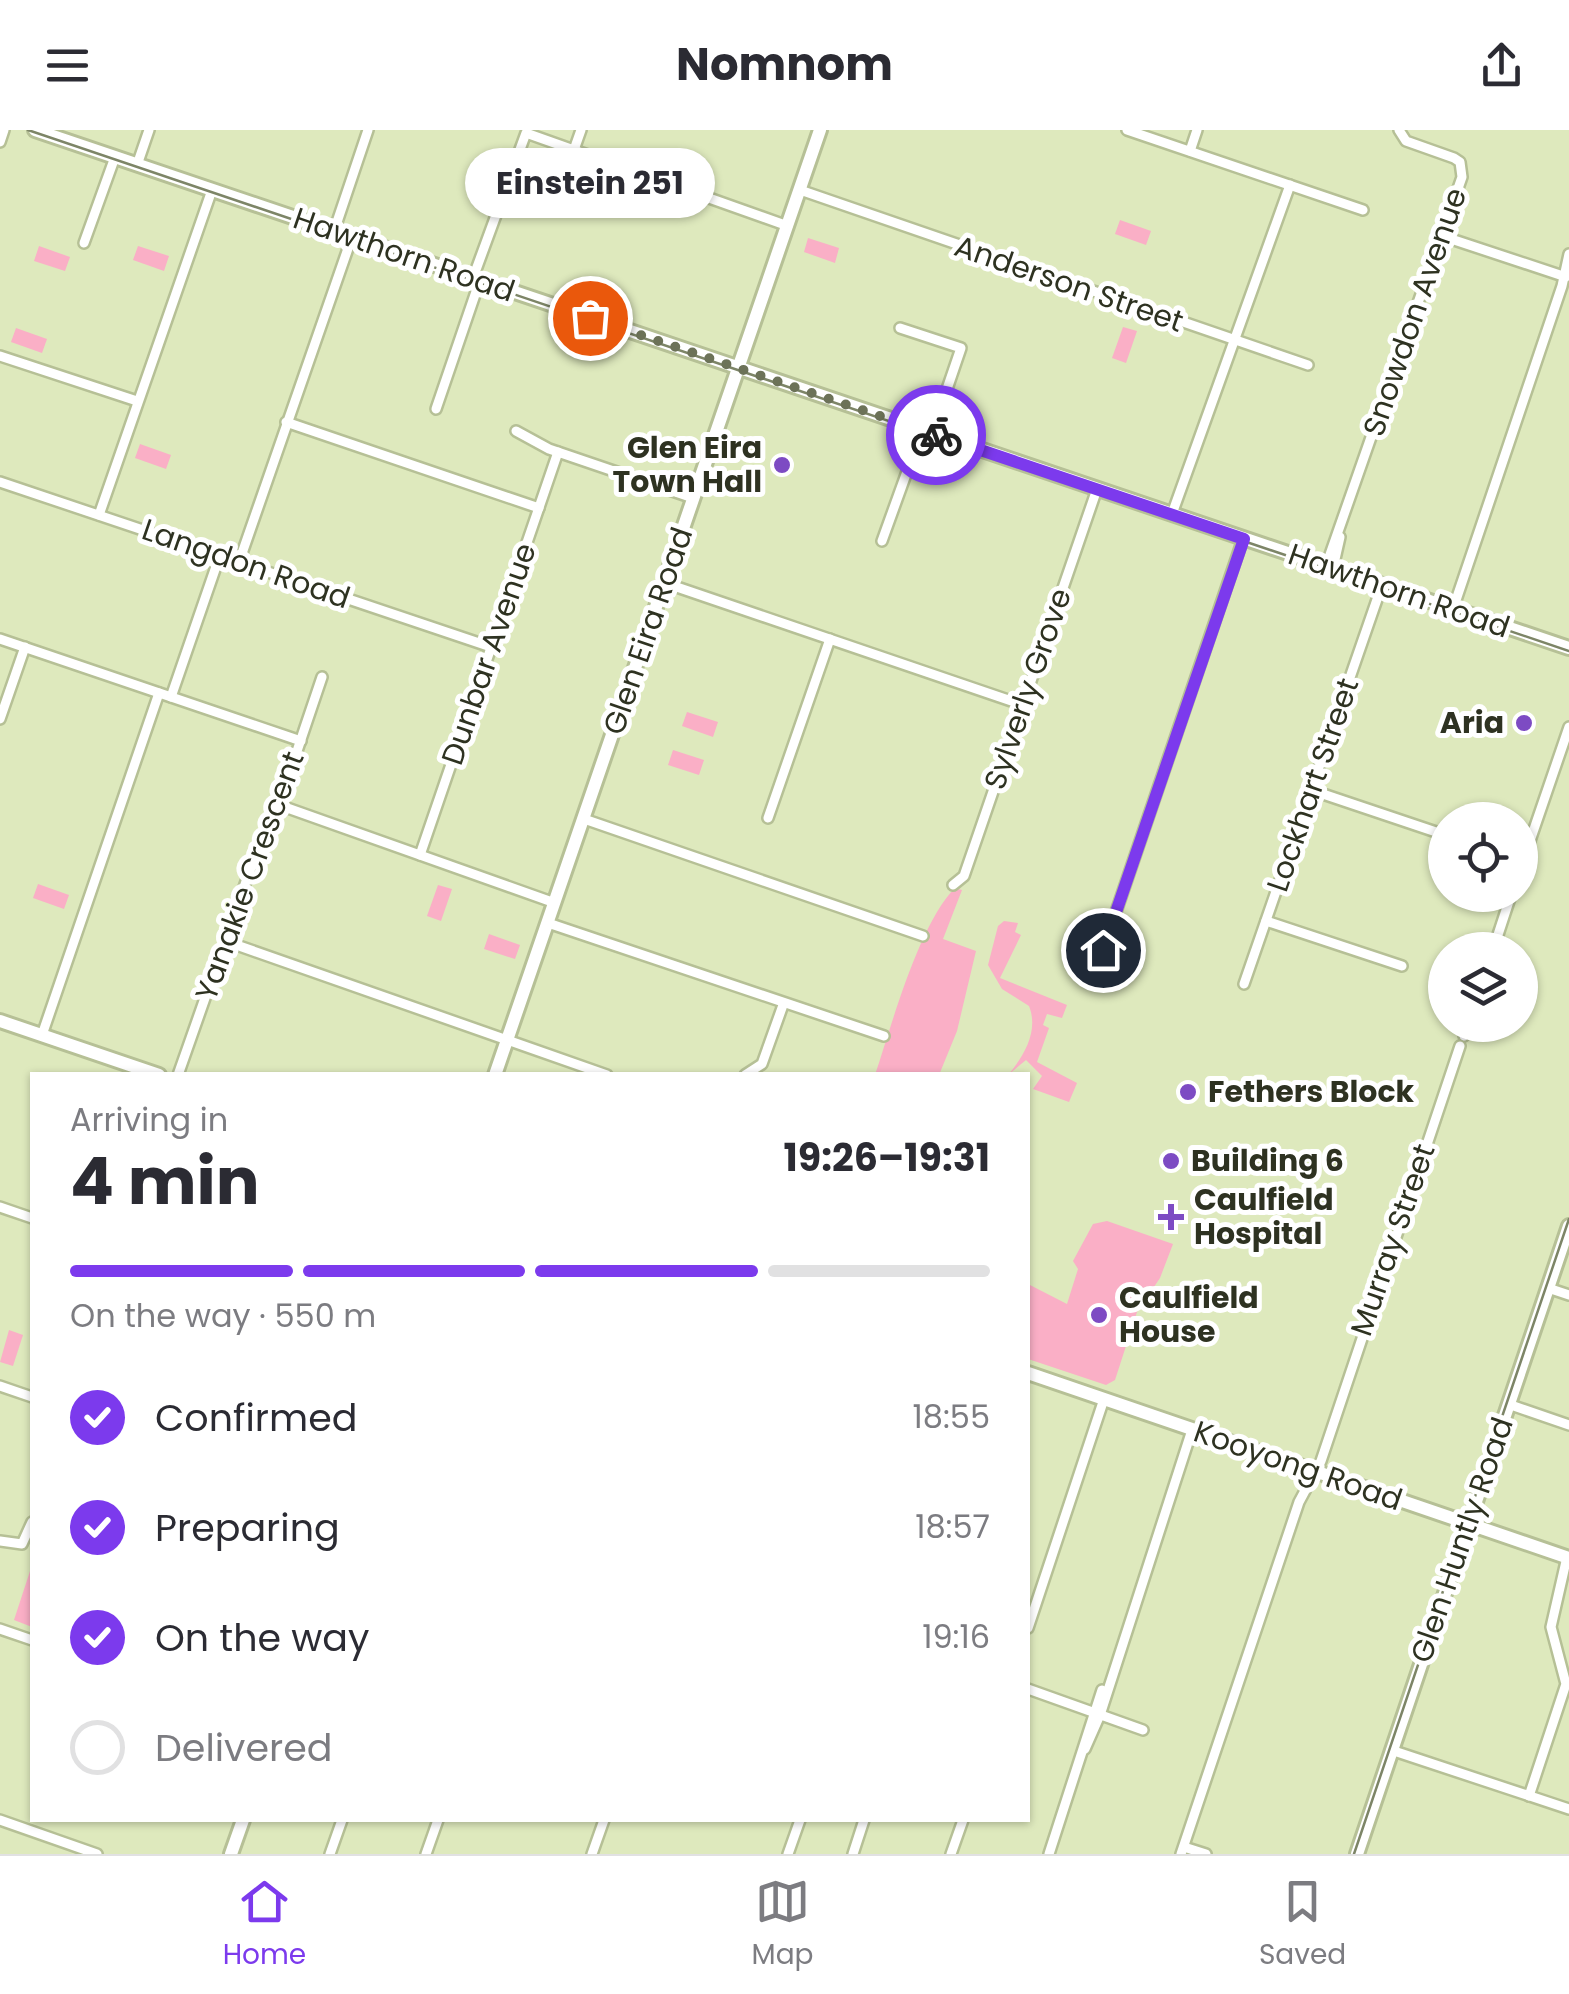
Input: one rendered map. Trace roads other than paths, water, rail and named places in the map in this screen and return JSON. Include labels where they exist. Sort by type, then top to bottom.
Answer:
[{"type":"main road","name":"Hawthorn Road","points":[[35,130],[1569,648]]},
{"type":"main road","name":"Glen Eira Road","points":[[497,1072],[820,130]]},
{"type":"main road","points":[[0,1021],[150,1072]]},
{"type":"main road","name":"Glen Huntly Road","points":[[1357,1854],[1569,1226]]},
{"type":"main road","name":"Kooyong Road","points":[[1030,1374],[1568,1558]]},
{"type":"main road","points":[[231,1854],[242,1822]]},
{"type":"street","points":[[0,142],[4,130]]},
{"type":"street","points":[[137,164],[149,130]]},
{"type":"street","points":[[334,231],[368,130]]},
{"type":"street","points":[[575,147],[581,130]]},
{"type":"street","points":[[1127,130],[1363,210]]},
{"type":"street","points":[[1190,151],[1197,130]]},
{"type":"street","name":"Snowdon Avenue","points":[[1329,567],[1462,177],[1460,162],[1406,141],[1399,130]]},
{"type":"street","points":[[436,409],[521,138],[534,133],[645,177],[788,226]]},
{"type":"street","points":[[84,243],[115,157]]},
{"type":"street","points":[[1174,515],[1287,184]]},
{"type":"street","points":[[98,515],[212,190]]},
{"type":"street","name":"Anderson Street","points":[[799,193],[1308,365]]},
{"type":"street","points":[[1442,236],[1566,277]]},
{"type":"street","points":[[238,562],[352,237]]},
{"type":"street","points":[[1452,609],[1566,277],[1569,254]]},
{"type":"street","points":[[882,541],[961,348],[900,328]]},
{"type":"street","points":[[0,356],[137,401]]},
{"type":"street","points":[[286,422],[539,508]]},
{"type":"street","points":[[516,430],[558,452],[694,498]]},
{"type":"street","name":"Dunbar Avenue","points":[[420,855],[558,452]]},
{"type":"street","name":"Langdon Road","points":[[0,482],[492,648]]},
{"type":"street","name":"Sylverly Grove","points":[[953,885],[964,876],[1097,489]]},
{"type":"street","points":[[1103,950],[1244,539]]},
{"type":"street","points":[[171,697],[220,555]]},
{"type":"street","points":[[665,583],[1023,705]]},
{"type":"street","name":"Lockhart Street","points":[[1244,984],[1382,585]]},
{"type":"street","points":[[0,638],[301,741]]},
{"type":"street","points":[[768,818],[830,639]]},
{"type":"street","points":[[0,719],[25,647]]},
{"type":"street","name":"Yanakie Crescent","points":[[179,1072],[322,678]]},
{"type":"street","points":[[42,1035],[159,693]]},
{"type":"street","points":[[1538,817],[1569,727]]},
{"type":"street","points":[[1311,790],[1428,829]]},
{"type":"street","points":[[279,804],[554,903]]},
{"type":"street","points":[[584,819],[923,936]]},
{"type":"street","points":[[1266,920],[1402,966]]},
{"type":"street","points":[[548,923],[884,1036]]},
{"type":"street","points":[[226,941],[598,1072]]},
{"type":"street","points":[[750,1072],[762,1064],[783,1005]]},
{"type":"street","name":"Murray Street","points":[[1182,1850],[1299,1502],[1327,1434],[1462,1042]]},
{"type":"street","points":[[0,1206],[30,1217]]},
{"type":"street","points":[[1548,1288],[1569,1295]]},
{"type":"street","points":[[0,1386],[30,1396]]},
{"type":"street","points":[[1030,1622],[1104,1399]]},
{"type":"street","points":[[1508,1404],[1569,1424]]},
{"type":"street","points":[[1050,1854],[1192,1430]]},
{"type":"street","points":[[0,1541],[22,1544],[30,1526]]},
{"type":"street","points":[[1529,1796],[1567,1681],[1551,1632],[1568,1558]]},
{"type":"street","points":[[1558,1603],[1569,1579]]},
{"type":"street","points":[[0,1629],[30,1639]]},
{"type":"street","points":[[1030,1691],[1143,1730]]},
{"type":"street","points":[[1391,1750],[1569,1810]]},
{"type":"street","points":[[0,1820],[97,1854]]},
{"type":"street","points":[[330,1854],[341,1822]]},
{"type":"street","points":[[426,1854],[437,1822]]},
{"type":"street","points":[[592,1854],[603,1822]]},
{"type":"street","points":[[788,1854],[799,1822]]},
{"type":"street","points":[[853,1854],[863,1822]]},
{"type":"street","points":[[951,1854],[961,1822]]},
{"type":"street","points":[[1182,1850],[1206,1854]]},
{"type":"tram line","points":[[28,130],[1569,651]]},
{"type":"tram line","points":[[1354,1854],[1569,1219]]},
{"type":"place","name":"Einstein 251","points":[[590,318]]},
{"type":"place","name":"Glen Eira Town Hall","points":[[782,465]]},
{"type":"place","name":"Aria","points":[[1524,723]]},
{"type":"place","name":"Fethers Block","points":[[1188,1092]]},
{"type":"place","name":"Building 6","points":[[1171,1161]]},
{"type":"place","name":"Caulfield Hospital","points":[[1171,1217]]},
{"type":"place","name":"Caulfield House","points":[[1099,1315]]}]
